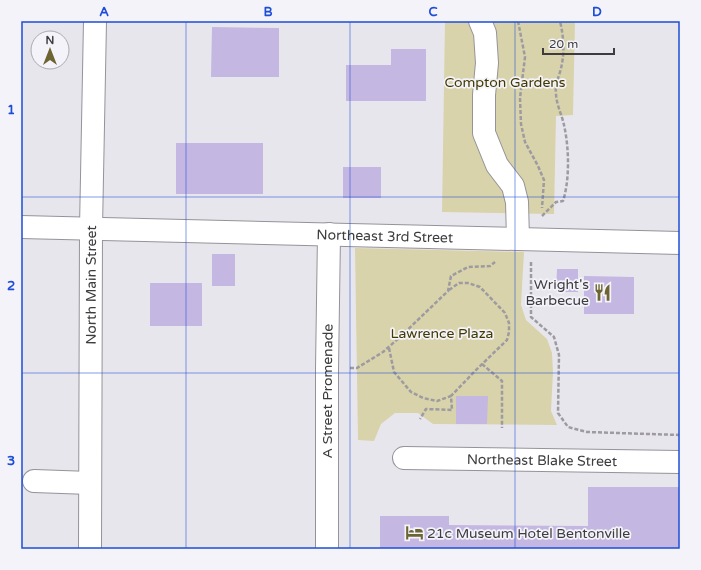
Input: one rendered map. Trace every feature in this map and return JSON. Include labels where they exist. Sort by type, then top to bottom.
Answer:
[{"type":"street","name":"North Main Street","points":[[90,549],[90,228],[95,21]]},
{"type":"street","points":[[480,21],[485,34],[487,63],[484,95],[484,133],[497,165],[513,186],[517,202],[518,239]]},
{"type":"street","name":"Northeast 3rd Street","points":[[21,227],[680,243]]},
{"type":"street","name":"A Street Promenade","points":[[327,549],[329,234]]},
{"type":"street","name":"Northeast Blake Street","points":[[404,458],[680,462]]},
{"type":"street","points":[[34,481],[90,483]]},
{"type":"path","points":[[518,21],[525,57],[520,98],[521,124],[524,142],[538,166],[544,180],[542,217],[556,202],[563,201],[565,194],[568,160],[567,142],[556,93],[564,45],[560,21]]},
{"type":"path","points":[[530,257],[531,317],[554,337],[559,355],[558,413],[568,427],[587,432],[680,435]]},
{"type":"path","points":[[448,291],[451,276],[468,267],[490,266],[495,261]]},
{"type":"path","points":[[327,369],[357,368],[383,352],[448,291],[459,283],[468,283],[480,287],[506,313],[509,323],[507,340],[451,396],[437,400],[423,398],[411,392],[394,372],[389,347]]},
{"type":"path","points":[[482,364],[502,381],[502,428]]},
{"type":"path","points":[[420,419],[426,409],[452,410],[451,396]]},
{"type":"green space","name":"Compton Gardens","points":[[445,21],[575,21],[573,115],[556,116],[554,214],[442,212]]},
{"type":"green space","name":"Lawrence Plaza","points":[[355,248],[524,252],[521,305],[526,320],[547,339],[552,353],[553,372],[551,411],[557,425],[433,424],[418,413],[395,413],[381,424],[374,441],[358,440]]},
{"type":"building","points":[[212,27],[279,28],[279,77],[211,77]]},
{"type":"building","points":[[391,49],[426,49],[426,101],[346,101],[346,65],[391,65]]},
{"type":"building","points":[[176,143],[263,143],[263,194],[176,194]]},
{"type":"building","points":[[343,167],[381,167],[381,198],[343,198]]},
{"type":"building","points":[[212,254],[235,254],[235,286],[212,286]]},
{"type":"building","points":[[557,269],[578,269],[578,292],[556,292]]},
{"type":"building","name":"Wright's Barbecue","points":[[584,276],[634,277],[634,314],[584,314]]},
{"type":"building","points":[[150,283],[202,283],[202,326],[150,326]]},
{"type":"building","points":[[456,396],[488,396],[487,424],[456,424]]},
{"type":"building","points":[[588,487],[680,487],[680,549],[380,549],[380,516],[449,516],[449,525],[588,526]]},
{"type":"place","name":"Wright's Barbecue","points":[[602,292]]},
{"type":"place","name":"21c Museum Hotel Bentonville","points":[[414,533]]}]
